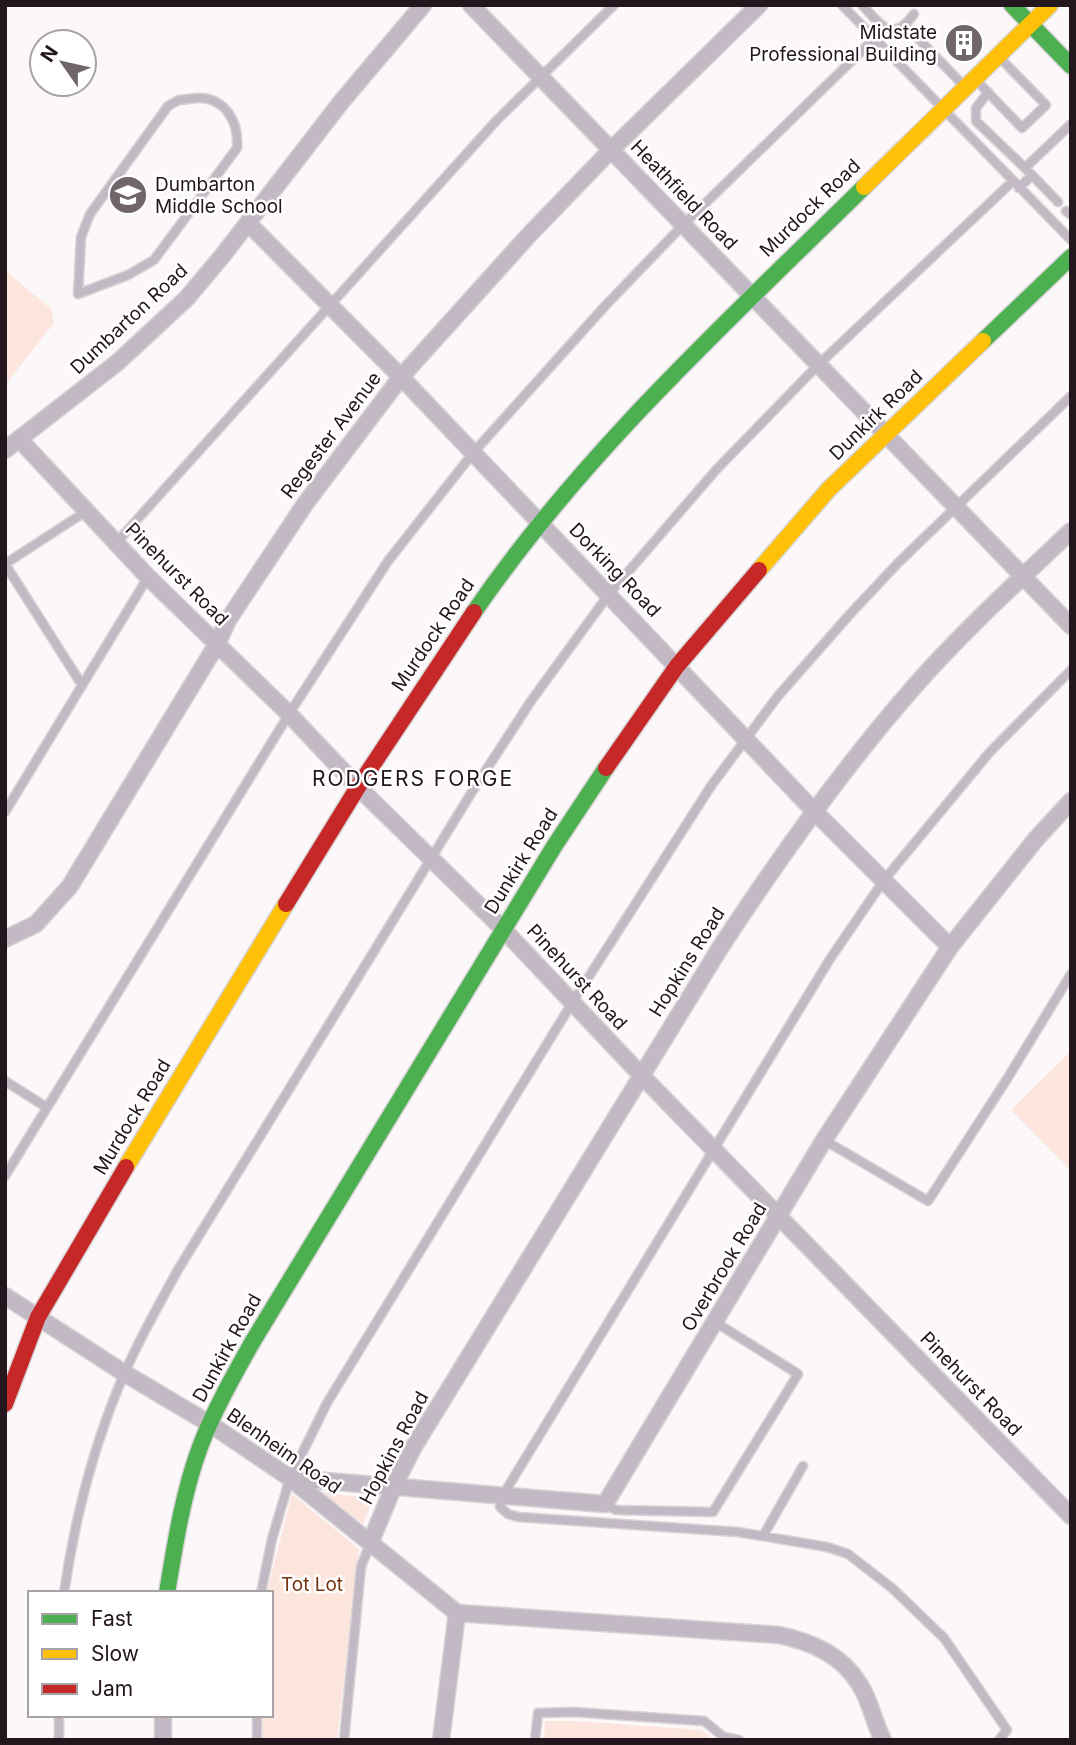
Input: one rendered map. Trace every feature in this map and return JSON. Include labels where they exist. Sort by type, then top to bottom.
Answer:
[{"type":"street","name":"Dumbarton Road","points":[[5,450],[118,362],[165,320],[205,278],[342,100],[423,5]]},
{"type":"street","name":"Heathfield Road","points":[[471,5],[1071,626]]},
{"type":"street","name":"Regester Avenue","points":[[5,939],[36,924],[71,886],[217,645],[228,620],[305,504],[401,377],[528,236],[611,150],[759,5]]},
{"type":"street","points":[[1012,5],[1071,66]]},
{"type":"street","name":"Murdock Road","points":[[5,1404],[38,1317],[117,1181],[358,787],[483,596],[597,456],[666,382],[943,107],[1050,5]]},
{"type":"street","name":"Dorking Road","points":[[248,223],[610,594],[814,811],[950,947]]},
{"type":"street","name":"Dunkirk Road","points":[[167,1591],[189,1481],[210,1424],[253,1341],[503,929],[609,763],[677,666],[829,489],[1071,257]]},
{"type":"street","name":"Pinehurst Road","points":[[20,440],[148,577],[289,713],[358,787],[503,929],[641,1075],[1071,1516]]},
{"type":"street","name":"Hopkins Road","points":[[371,1541],[413,1448],[720,947],[769,874],[814,811],[913,688],[1071,531]]},
{"type":"street","name":"Overbrook Road","points":[[605,1504],[824,1140],[950,947],[1036,839],[1071,802]]},
{"type":"street","name":"Blenheim Road","points":[[5,1296],[124,1373],[210,1424],[290,1478],[457,1613]]},
{"type":"street","points":[[290,1478],[605,1504]]},
{"type":"street","points":[[441,1740],[457,1613],[779,1635],[800,1640],[829,1652],[843,1663],[861,1686],[881,1739]]},
{"type":"street","points":[[163,1717],[163,1740]]},
{"type":"lane","points":[[116,543],[496,121],[614,5]]},
{"type":"lane","points":[[842,5],[1071,240]]},
{"type":"lane","points":[[862,5],[886,29],[892,31],[906,26],[914,15]]},
{"type":"lane","points":[[906,26],[970,82],[988,92],[1022,128],[1046,105],[998,56]]},
{"type":"lane","points":[[5,1176],[289,713],[388,561],[473,453],[605,306],[683,225],[874,39]]},
{"type":"lane","points":[[988,92],[976,108],[976,121],[1058,202]]},
{"type":"lane","points":[[204,98],[218,103],[231,116],[238,132],[237,148],[154,260],[128,275],[78,294],[81,237],[90,214],[168,106],[179,100],[204,98]]},
{"type":"lane","points":[[64,1591],[79,1508],[100,1437],[124,1373],[179,1268],[431,858],[531,701],[610,594],[716,470],[818,365],[1016,185],[1071,124]]},
{"type":"lane","points":[[261,1591],[272,1539],[290,1478],[345,1371],[572,1003],[711,786],[778,696],[851,613],[1071,396]]},
{"type":"lane","points":[[82,685],[5,564],[85,512]]},
{"type":"lane","points":[[5,812],[148,577]]},
{"type":"lane","points":[[999,1740],[1007,1730],[944,1638],[892,1588],[848,1553],[738,1532],[518,1517],[508,1514],[500,1507],[503,1495],[830,959],[884,880],[989,753],[1071,670]]},
{"type":"lane","points":[[824,1140],[928,1201],[1071,974]]},
{"type":"lane","points":[[5,1081],[46,1107]]},
{"type":"lane","points":[[605,1504],[616,1510],[713,1512],[798,1374],[715,1322]]},
{"type":"lane","points":[[763,1536],[803,1466]]},
{"type":"lane","points":[[344,1740],[361,1567],[371,1541]]},
{"type":"lane","points":[[535,1740],[538,1713],[704,1721],[722,1738],[740,1740]]},
{"type":"lane","points":[[59,1717],[59,1740]]},
{"type":"lane","points":[[257,1717],[257,1740]]},
{"type":"green space","points":[[5,270],[51,309],[54,323],[5,385]]},
{"type":"green space","points":[[1071,1051],[1071,1168],[1070,1170],[1011,1110]]},
{"type":"green space","points":[[322,1492],[373,1499],[363,1524]]},
{"type":"green space","name":"Tot Lot","points":[[292,1494],[359,1549],[337,1740],[263,1740],[262,1717],[273,1717],[273,1591],[268,1591]]},
{"type":"green space","points":[[545,1721],[701,1730],[711,1737],[708,1740],[544,1740]]},
{"type":"traffic: fast","points":[[1012,5],[1071,66]]},
{"type":"traffic: fast","points":[[474,612],[516,554],[609,443],[658,390],[864,187]]},
{"type":"traffic: fast","points":[[983,341],[1071,257]]},
{"type":"traffic: fast","points":[[167,1591],[180,1519],[194,1464],[232,1380],[253,1341],[555,845],[606,768]]},
{"type":"traffic: slow","points":[[864,187],[1050,5]]},
{"type":"traffic: slow","points":[[759,570],[829,489],[983,341]]},
{"type":"traffic: slow","points":[[126,1167],[286,904]]},
{"type":"traffic: jam","points":[[606,768],[677,666],[759,570]]},
{"type":"traffic: jam","points":[[286,904],[358,787],[474,612]]},
{"type":"traffic: jam","points":[[5,1404],[38,1317],[126,1167]]},
{"type":"place","name":"Midstate Professional Building","points":[[964,43]]},
{"type":"place","name":"Dumbarton Middle School","points":[[128,195]]},
{"type":"district","name":"RODGERS FORGE","points":[[413,778]]}]
